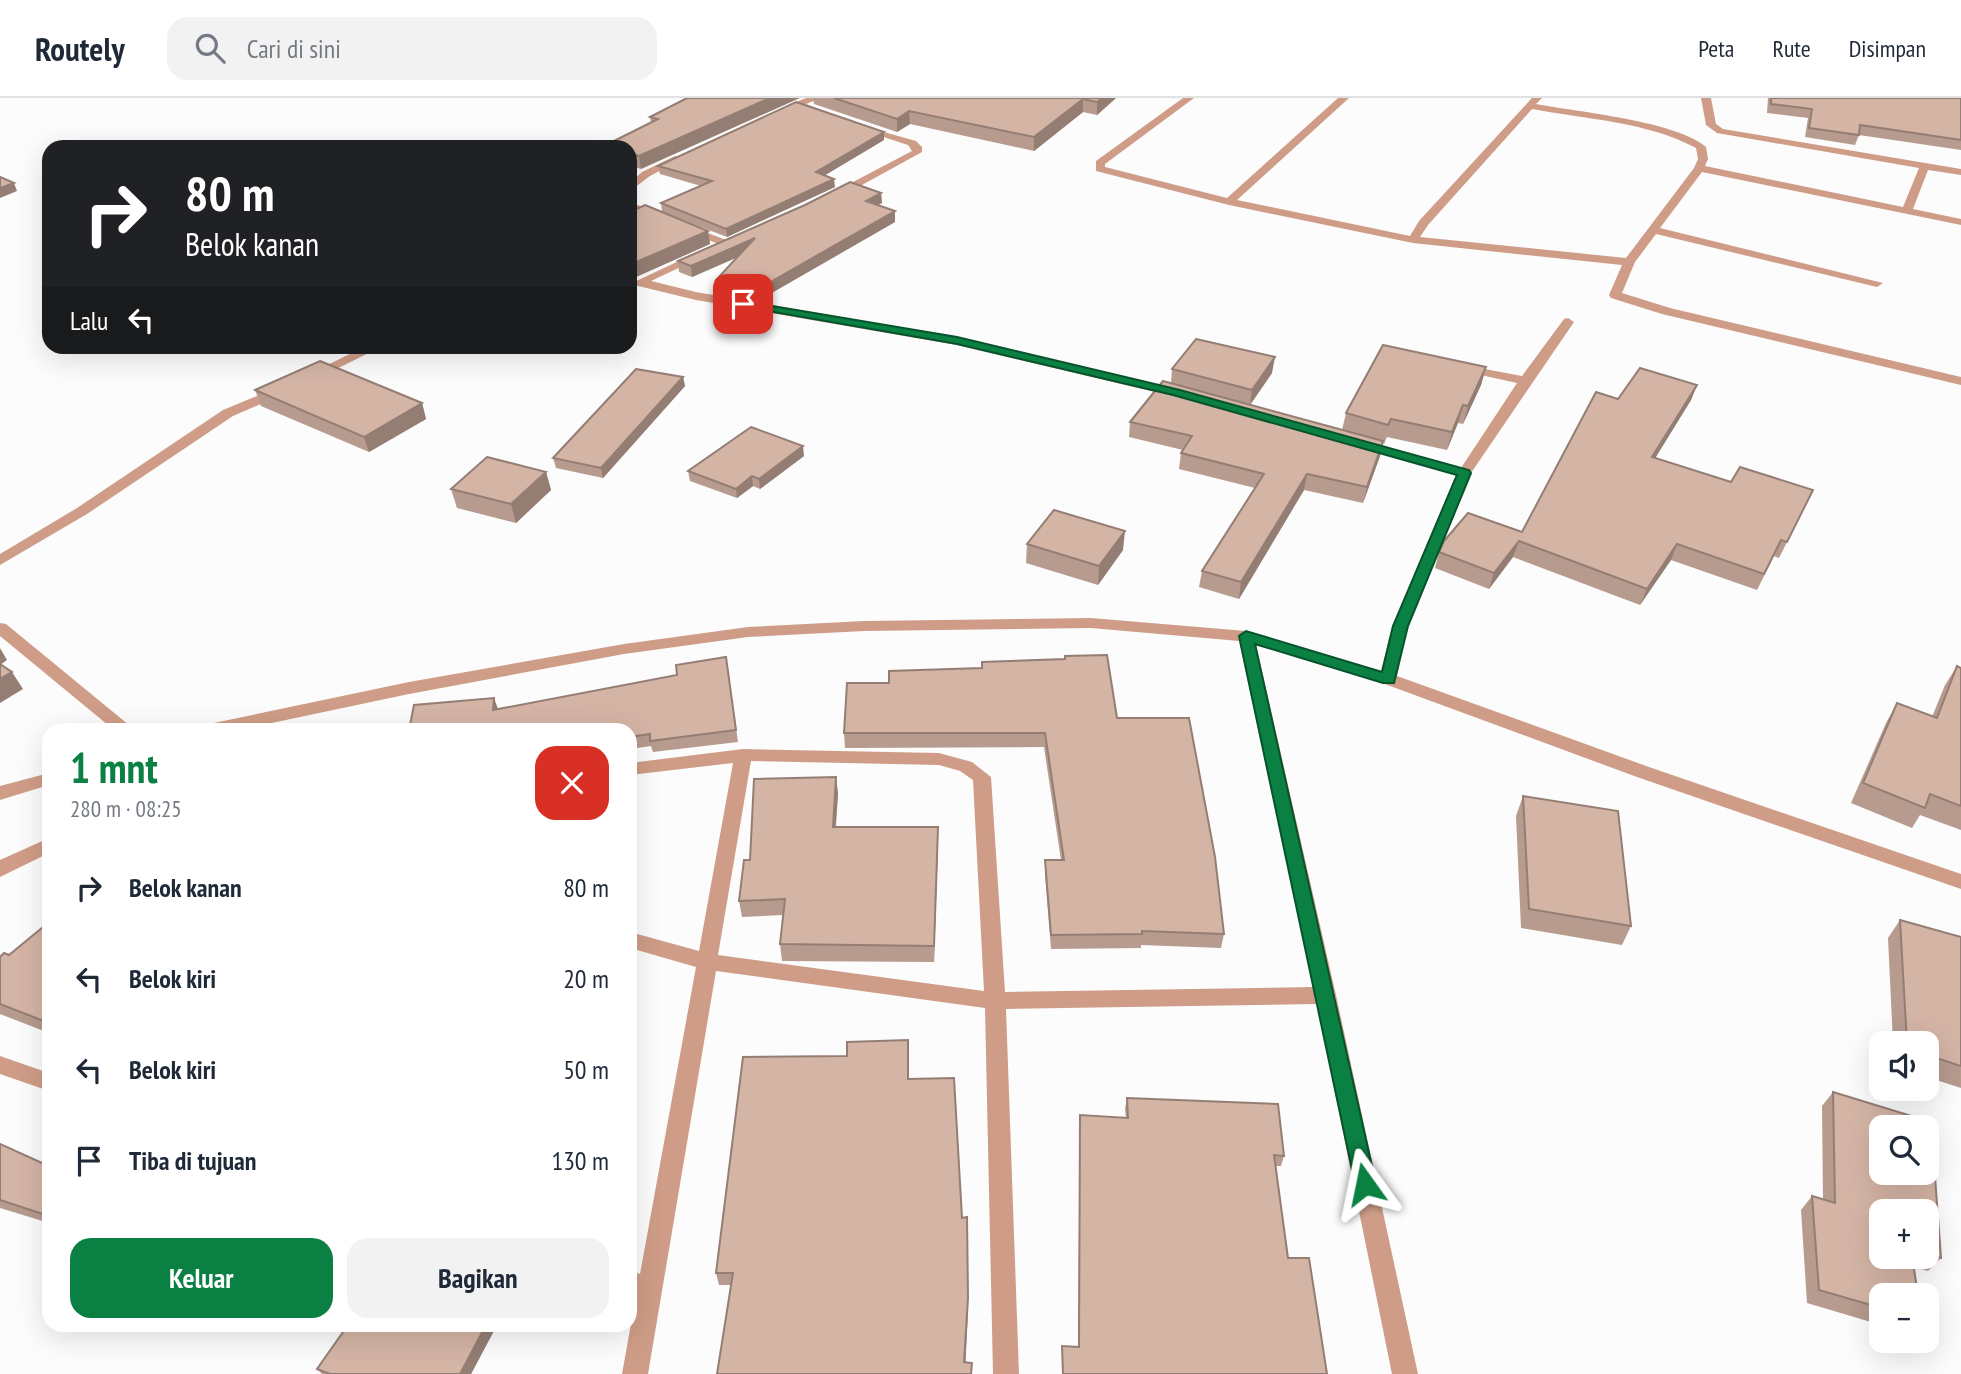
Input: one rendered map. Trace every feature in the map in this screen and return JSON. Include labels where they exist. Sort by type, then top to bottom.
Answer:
[{"type":"street","points":[[783,110],[816,98]]},
{"type":"street","points":[[1189,98],[1101,163],[1100,169],[1228,202],[1413,240],[1629,262]]},
{"type":"street","points":[[1228,202],[1344,98]]},
{"type":"street","points":[[1706,98],[1712,125],[1720,131],[1961,172]]},
{"type":"street","points":[[1413,240],[1423,223],[1533,102],[1687,138],[1701,147],[1703,159],[1699,168],[1629,262],[1615,295],[1666,311],[1961,381]]},
{"type":"street","points":[[796,104],[831,117]]},
{"type":"street","points":[[825,200],[917,152],[917,147],[912,144],[854,125]]},
{"type":"street","points":[[637,182],[646,174],[696,150]]},
{"type":"street","points":[[1907,211],[1925,165]]},
{"type":"street","points":[[1699,168],[1961,222]]},
{"type":"street","points":[[637,208],[725,243]]},
{"type":"street","points":[[1654,230],[1877,283]]},
{"type":"street","points":[[637,284],[738,237]]},
{"type":"street","points":[[637,286],[957,341],[1189,396]]},
{"type":"street","points":[[1388,679],[1401,626],[1464,473],[1568,322]]},
{"type":"street","points":[[0,560],[82,511],[228,413],[359,354]]},
{"type":"street","points":[[1446,363],[1525,381]]},
{"type":"street","points":[[1350,440],[1464,473]]},
{"type":"street","points":[[242,723],[409,688],[624,649],[748,632],[864,626],[1091,623],[1246,636],[1388,679],[1643,772],[1961,882]]},
{"type":"street","points":[[0,628],[117,723]]},
{"type":"street","points":[[1246,636],[1326,995],[1405,1374]]},
{"type":"street","points":[[637,1330],[639,1286],[705,961],[743,755]]},
{"type":"street","points":[[637,768],[743,755],[939,760],[966,766],[982,777],[995,1001],[1006,1374]]},
{"type":"street","points":[[0,793],[42,781]]},
{"type":"street","points":[[0,870],[16,859],[42,848]]},
{"type":"street","points":[[637,942],[705,961],[995,1001],[1326,995]]},
{"type":"street","points":[[0,1065],[42,1080]]},
{"type":"street","points":[[635,1374],[637,1332]]},
{"type":"building","points":[[687,98],[770,98],[639,156],[637,140],[616,140],[658,119],[650,117]]},
{"type":"building","points":[[834,98],[1102,98],[1097,102],[1083,99],[1034,137],[909,111],[897,119]]},
{"type":"building","points":[[1771,98],[1961,98],[1961,140],[1860,125],[1859,135],[1809,128],[1812,109],[1771,104]]},
{"type":"building","points":[[796,102],[884,132],[816,172],[834,179],[726,229],[661,203],[712,181],[658,166]]},
{"type":"building","points":[[0,177],[14,183],[0,188]]},
{"type":"building","points":[[850,182],[881,193],[866,201],[895,211],[760,288],[716,280],[755,238],[691,266],[678,261],[805,205]]},
{"type":"building","points":[[645,205],[708,231],[637,262],[637,209]]},
{"type":"building","points":[[1196,339],[1275,357],[1252,390],[1172,369]]},
{"type":"building","points":[[1383,345],[1486,367],[1468,406],[1463,405],[1452,432],[1391,419],[1388,425],[1346,413]]},
{"type":"building","points":[[320,361],[422,403],[364,437],[255,390]]},
{"type":"building","points":[[1640,368],[1697,385],[1652,457],[1731,482],[1740,467],[1813,490],[1787,542],[1781,540],[1764,574],[1677,544],[1647,589],[1519,541],[1494,573],[1439,552],[1444,541],[1468,513],[1522,532],[1596,392],[1618,399]]},
{"type":"building","points":[[636,369],[683,377],[601,468],[553,458]]},
{"type":"building","points":[[1163,381],[1383,441],[1367,487],[1307,474],[1241,582],[1202,571],[1264,474],[1181,453],[1192,436],[1130,422]]},
{"type":"building","points":[[751,427],[803,446],[759,479],[752,476],[736,489],[688,471]]},
{"type":"building","points":[[487,457],[546,472],[511,504],[451,489]]},
{"type":"building","points":[[1054,510],[1125,531],[1099,566],[1027,544]]},
{"type":"building","points":[[1107,655],[1117,718],[1189,718],[1215,857],[1224,934],[1142,931],[1142,934],[1051,935],[1045,860],[1064,860],[1045,733],[844,733],[847,683],[889,683],[889,671],[982,668],[982,662]]},
{"type":"building","points":[[726,657],[736,730],[650,741],[650,734],[637,736],[637,723],[410,723],[414,705],[494,698],[493,710],[677,675],[676,665]]},
{"type":"building","points":[[0,664],[12,672],[0,679]]},
{"type":"building","points":[[1957,666],[1961,668],[1961,806],[1930,794],[1925,808],[1863,783],[1897,703],[1937,718]]},
{"type":"building","points":[[836,777],[833,827],[938,827],[934,946],[780,944],[785,899],[739,901],[744,860],[750,860],[754,779]]},
{"type":"building","points":[[1523,796],[1618,811],[1631,926],[1529,909]]},
{"type":"building","points":[[1900,920],[1961,937],[1961,1066],[1939,1059],[1939,1031],[1906,1031]]},
{"type":"building","points":[[42,928],[42,1020],[0,1004],[0,957],[4,953],[9,955]]},
{"type":"building","points":[[908,1040],[908,1079],[954,1078],[962,1218],[967,1217],[968,1298],[964,1362],[972,1363],[971,1374],[717,1374],[733,1273],[716,1273],[743,1057],[847,1056],[847,1042]]},
{"type":"building","points":[[1833,1092],[1908,1115],[1869,1115],[1869,1185],[1936,1185],[1937,1199],[1869,1199],[1869,1269],[1914,1269],[1916,1283],[1869,1283],[1869,1305],[1819,1290],[1812,1196],[1835,1203]]},
{"type":"building","points":[[1127,1098],[1278,1104],[1284,1156],[1274,1155],[1288,1258],[1309,1258],[1327,1374],[1063,1374],[1062,1346],[1079,1347],[1080,1115],[1128,1118]]},
{"type":"building","points":[[0,1144],[42,1163],[42,1214],[0,1200]]},
{"type":"building","points":[[343,1332],[482,1332],[460,1374],[330,1374],[317,1369]]},
{"type":"route","points":[[743,304],[957,341],[1176,393],[1464,473],[1401,626],[1388,679],[1246,636],[1365,1184]]}]
